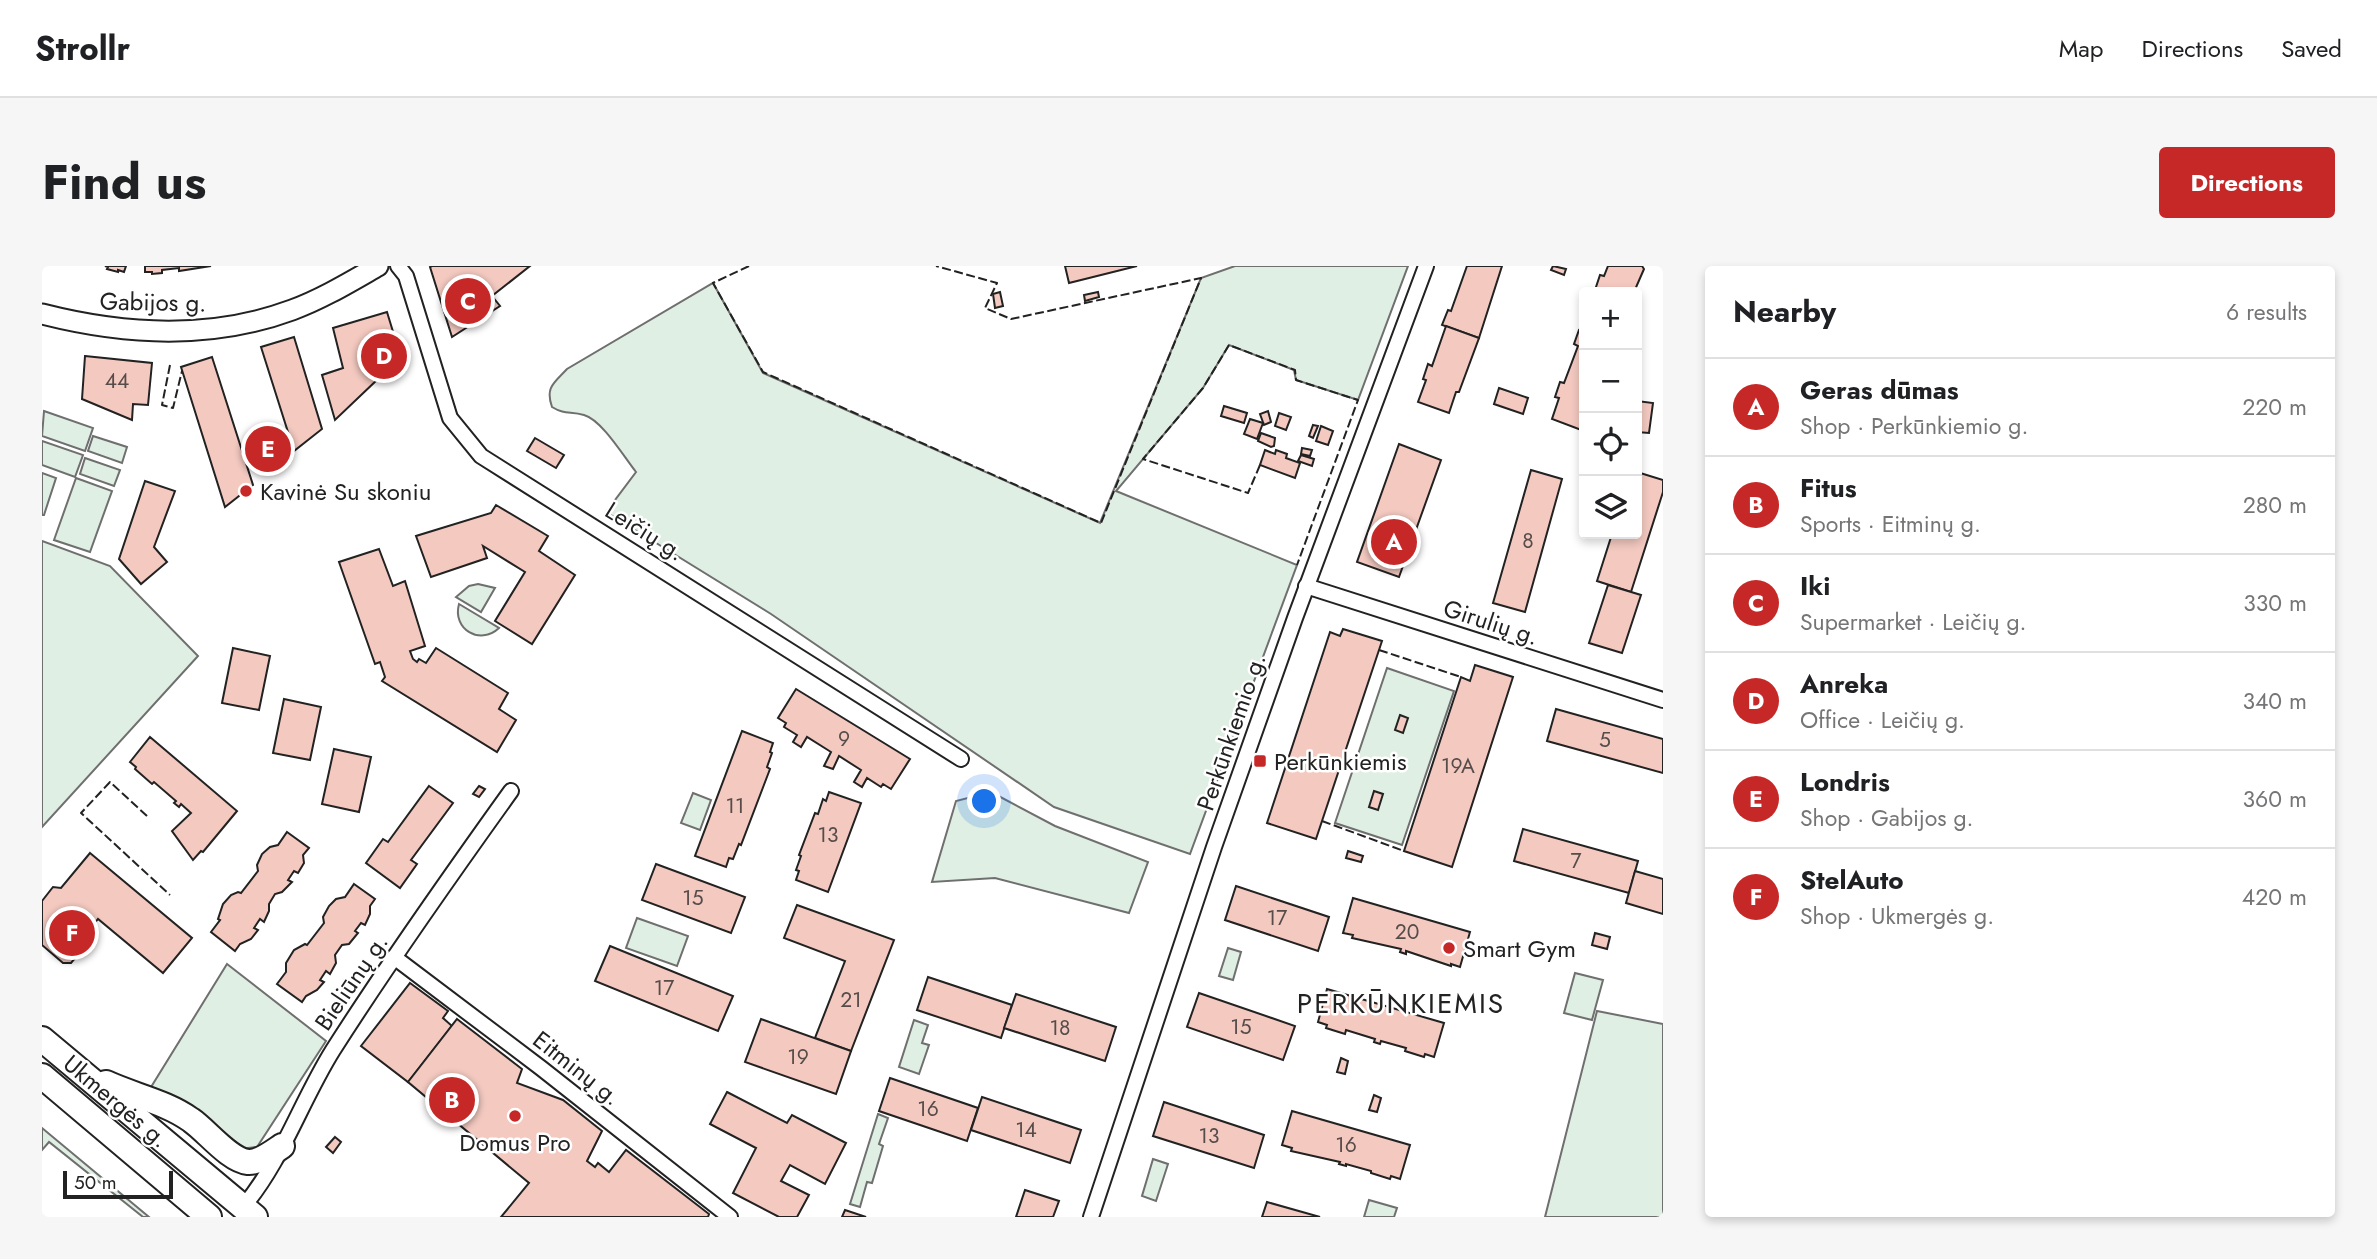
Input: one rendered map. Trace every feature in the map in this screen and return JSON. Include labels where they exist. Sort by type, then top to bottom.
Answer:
[{"type":"highway","name":"Ukmergės g.","points":[[42,1039],[244,1214]]},
{"type":"highway","points":[[83,1073],[177,1111],[248,1162],[258,1160],[282,1146]]},
{"type":"highway","name":"Ukmergės g.","points":[[42,1076],[209,1217]]},
{"type":"street","name":"Gabijos g.","points":[[42,314],[86,325],[132,331],[206,330],[267,318],[292,310],[317,300],[378,266]]},
{"type":"street","name":"Leičių g.","points":[[398,266],[406,276],[450,418],[481,456],[961,759]]},
{"type":"street","name":"Perkūnkiemio g.","points":[[1091,1217],[1214,847],[1306,586],[1356,460],[1426,266]]},
{"type":"street","name":"Girulių g.","points":[[1306,586],[1663,700]]},
{"type":"street","name":"Bieliūnų g.","points":[[244,1214],[332,1053],[394,957],[511,790]]},
{"type":"street","name":"Eitminų g.","points":[[394,957],[541,1068],[730,1217]]},
{"type":"green space","points":[[1235,266],[1408,266],[1358,400],[1296,380],[1294,370],[1229,345],[1203,388],[1116,491],[1297,565],[1190,854],[1054,807],[771,614],[606,512],[636,472],[591,418],[552,407],[550,400],[552,386],[567,369],[713,283],[763,373],[1100,523],[1201,278]]},
{"type":"green space","points":[[44,411],[93,428],[85,451],[42,436]]},
{"type":"green space","points":[[93,436],[127,447],[122,463],[88,451]]},
{"type":"green space","points":[[42,441],[83,455],[75,477],[42,465]]},
{"type":"green space","points":[[85,458],[120,470],[114,486],[80,474]]},
{"type":"green space","points":[[42,473],[56,478],[44,515],[42,515]]},
{"type":"green space","points":[[76,478],[112,491],[90,552],[54,540]]},
{"type":"green space","points":[[42,541],[110,566],[198,656],[42,827]]},
{"type":"green space","points":[[478,584],[495,588],[481,612],[456,597],[469,586]]},
{"type":"green space","points":[[459,604],[499,628],[484,635],[469,632],[460,621]]},
{"type":"green space","points":[[1387,668],[1454,691],[1402,845],[1335,823]]},
{"type":"green space","points":[[991,792],[1055,826],[1148,862],[1129,913],[995,878],[932,882],[956,801]]},
{"type":"green space","points":[[693,793],[711,800],[700,830],[681,823]]},
{"type":"green space","points":[[637,918],[688,936],[677,966],[626,948]]},
{"type":"green space","points":[[1228,948],[1241,952],[1233,980],[1219,976]]},
{"type":"green space","points":[[227,964],[326,1041],[257,1147],[240,1149],[148,1092]]},
{"type":"green space","points":[[1575,973],[1603,980],[1592,1020],[1564,1013]]},
{"type":"green space","points":[[1597,1011],[1663,1024],[1663,1217],[1545,1217]]},
{"type":"green space","points":[[914,1020],[928,1025],[922,1043],[929,1045],[919,1074],[899,1067]]},
{"type":"green space","points":[[878,1114],[888,1118],[879,1144],[883,1146],[872,1183],[867,1182],[860,1207],[850,1204]]},
{"type":"green space","points":[[42,1128],[149,1217],[143,1217],[49,1142],[42,1150]]},
{"type":"green space","points":[[1153,1159],[1168,1164],[1156,1201],[1142,1196]]},
{"type":"green space","points":[[1369,1200],[1397,1208],[1394,1217],[1364,1217]]},
{"type":"building","points":[[105,266],[126,266],[124,272],[118,272]]},
{"type":"building","points":[[145,266],[211,266],[179,271],[179,268],[162,270],[162,273],[152,274],[145,272]]},
{"type":"building","points":[[530,266],[492,296],[500,306],[452,337],[430,267]]},
{"type":"building","points":[[1065,266],[1137,266],[1069,283]]},
{"type":"building","points":[[1467,266],[1502,266],[1479,338],[1442,325],[1448,310],[1451,311]]},
{"type":"building","points":[[1553,266],[1566,269],[1564,275],[1551,270]]},
{"type":"building","points":[[1608,266],[1642,266],[1644,269],[1636,287],[1596,287],[1600,275],[1604,276]]},
{"type":"building","points":[[1000,292],[1003,306],[995,308],[993,294]]},
{"type":"building","points":[[1098,292],[1099,297],[1085,301],[1084,295]]},
{"type":"building","points":[[387,312],[405,371],[378,379],[335,420],[322,375],[343,368],[333,328]]},
{"type":"building","points":[[1446,326],[1479,338],[1449,413],[1418,402],[1426,380],[1423,379],[1428,364],[1432,366]]},
{"type":"building","points":[[1579,330],[1579,429],[1552,419],[1559,398],[1555,397],[1560,382],[1564,383],[1578,346],[1574,344]]},
{"type":"building","points":[[294,337],[322,429],[294,451],[261,347]]},
{"type":"building","points":[[85,356],[152,363],[148,405],[133,404],[132,420],[82,399]]},
{"type":"building","points":[[212,357],[253,485],[225,507],[181,367]]},
{"type":"building","points":[[1499,388],[1528,398],[1523,414],[1494,404]]},
{"type":"building","points":[[1642,402],[1653,403],[1649,433],[1642,432]]},
{"type":"building","points":[[1224,406],[1247,413],[1244,423],[1221,416]]},
{"type":"building","points":[[1268,411],[1271,422],[1264,425],[1260,414]]},
{"type":"building","points":[[1279,413],[1291,417],[1286,430],[1275,426]]},
{"type":"building","points":[[1250,419],[1263,423],[1257,439],[1244,434]]},
{"type":"building","points":[[1313,425],[1318,426],[1313,438],[1309,436]]},
{"type":"building","points":[[1321,426],[1333,431],[1328,445],[1316,441]]},
{"type":"building","points":[[1261,433],[1275,438],[1274,446],[1258,441]]},
{"type":"building","points":[[535,438],[564,455],[556,468],[527,451]]},
{"type":"building","points":[[1399,444],[1441,460],[1399,577],[1357,562]]},
{"type":"building","points":[[1302,448],[1312,450],[1310,456],[1301,454]]},
{"type":"building","points":[[1265,450],[1275,454],[1276,450],[1287,454],[1286,458],[1300,463],[1295,478],[1260,465]]},
{"type":"building","points":[[1301,455],[1314,459],[1312,466],[1298,461]]},
{"type":"building","points":[[1531,470],[1562,479],[1525,612],[1493,603]]},
{"type":"building","points":[[1642,474],[1663,480],[1663,492],[1631,592],[1597,581],[1610,539],[1642,539]]},
{"type":"building","points":[[145,481],[175,491],[154,547],[167,562],[141,584],[119,559]]},
{"type":"building","points":[[496,505],[548,536],[539,551],[575,575],[532,644],[495,621],[525,572],[483,546],[487,558],[431,577],[416,536],[491,513]]},
{"type":"building","points":[[379,549],[393,586],[405,581],[425,646],[410,651],[413,659],[426,663],[436,648],[508,693],[499,709],[516,720],[497,752],[382,681],[385,677],[380,662],[375,664],[339,562]]},
{"type":"building","points":[[1608,585],[1641,595],[1622,653],[1589,643]]},
{"type":"building","points":[[1343,629],[1382,641],[1316,839],[1267,823],[1330,632],[1340,636]]},
{"type":"building","points":[[233,648],[270,656],[259,710],[222,703]]},
{"type":"building","points":[[1475,665],[1513,677],[1452,867],[1404,851],[1461,677],[1470,681]]},
{"type":"building","points":[[796,689],[910,759],[891,789],[883,784],[881,787],[867,778],[862,787],[854,782],[861,770],[839,756],[833,769],[824,766],[831,752],[807,737],[801,747],[793,742],[797,735],[784,727],[786,723],[778,718]]},
{"type":"building","points":[[284,699],[321,707],[310,760],[273,753]]},
{"type":"building","points":[[1556,709],[1663,739],[1663,773],[1547,741]]},
{"type":"building","points":[[1400,715],[1408,718],[1403,733],[1395,730]]},
{"type":"building","points":[[742,731],[773,743],[772,753],[767,767],[770,769],[741,845],[739,844],[733,859],[729,858],[726,867],[695,856]]},
{"type":"building","points":[[150,737],[237,811],[193,860],[172,831],[191,813],[181,804],[179,807],[174,803],[176,801],[154,782],[152,784],[130,762]]},
{"type":"building","points":[[334,749],[371,757],[359,812],[322,804]]},
{"type":"building","points":[[429,786],[453,803],[411,860],[417,864],[400,888],[366,863],[383,839],[388,842]]},
{"type":"building","points":[[479,786],[485,789],[479,797],[473,794]]},
{"type":"building","points":[[1374,791],[1383,794],[1378,810],[1369,807]]},
{"type":"building","points":[[829,792],[861,803],[828,892],[796,880],[799,871],[796,870],[815,813],[818,814],[823,799],[826,801]]},
{"type":"building","points":[[1523,829],[1638,861],[1629,893],[1514,861]]},
{"type":"building","points":[[287,832],[309,848],[303,855],[304,863],[298,873],[294,871],[288,880],[292,882],[282,892],[275,894],[264,922],[260,919],[254,928],[258,930],[251,939],[240,944],[235,951],[211,932],[220,920],[218,919],[223,904],[231,895],[241,893],[258,871],[257,865],[262,854],[270,847],[278,845]]},
{"type":"building","points":[[1348,851],[1363,856],[1361,862],[1346,858]]},
{"type":"building","points":[[90,853],[192,938],[163,973],[98,919],[94,924],[97,932],[71,963],[63,963],[42,945],[42,901],[53,887],[61,888]]},
{"type":"building","points":[[656,864],[745,897],[731,933],[642,900]]},
{"type":"building","points":[[1635,871],[1663,879],[1663,914],[1626,903]]},
{"type":"building","points":[[354,884],[375,899],[370,906],[370,914],[365,925],[361,923],[355,931],[358,933],[349,944],[342,945],[335,955],[336,963],[330,974],[326,971],[320,980],[324,982],[302,1002],[277,984],[286,972],[286,963],[294,950],[307,945],[324,923],[323,917],[329,906],[336,899],[345,897]]},
{"type":"building","points":[[1236,886],[1329,917],[1318,951],[1225,920]]},
{"type":"building","points":[[1353,898],[1470,932],[1460,967],[1406,951],[1406,954],[1400,952],[1401,949],[1352,938],[1353,935],[1343,933]]},
{"type":"building","points":[[797,905],[894,940],[851,1051],[815,1038],[845,961],[784,938]]},
{"type":"building","points":[[1595,933],[1610,937],[1607,949],[1592,945]]},
{"type":"building","points":[[610,946],[733,996],[718,1031],[595,981]]},
{"type":"building","points":[[928,977],[1012,1005],[1001,1038],[917,1010]]},
{"type":"building","points":[[410,983],[448,1011],[443,1018],[452,1026],[408,1082],[361,1046]]},
{"type":"building","points":[[1327,989],[1444,1023],[1434,1057],[1425,1054],[1424,1057],[1405,1051],[1406,1048],[1381,1041],[1380,1044],[1374,1042],[1375,1039],[1346,1030],[1345,1034],[1326,1028],[1327,1025],[1318,1022]]},
{"type":"building","points":[[1199,993],[1295,1026],[1283,1060],[1187,1027]]},
{"type":"building","points":[[1016,994],[1116,1027],[1105,1061],[1004,1028]]},
{"type":"building","name":"Domus Pro","points":[[457,1019],[522,1069],[517,1083],[563,1100],[602,1131],[587,1161],[595,1167],[598,1163],[609,1172],[626,1150],[709,1214],[708,1217],[501,1217],[529,1183],[408,1082]]},
{"type":"building","points":[[761,1019],[851,1051],[836,1094],[745,1062]]},
{"type":"building","points":[[1341,1058],[1348,1061],[1345,1074],[1337,1072]]},
{"type":"building","points":[[890,1078],[978,1108],[967,1141],[879,1111]]},
{"type":"building","points":[[727,1092],[787,1123],[792,1115],[846,1143],[825,1184],[790,1165],[781,1181],[809,1195],[797,1217],[779,1217],[733,1193],[756,1148],[710,1124]]},
{"type":"building","points":[[1374,1095],[1381,1098],[1377,1112],[1369,1110]]},
{"type":"building","points":[[982,1097],[1081,1130],[1070,1163],[971,1130]]},
{"type":"building","points":[[1164,1102],[1264,1135],[1254,1168],[1153,1136]]},
{"type":"building","points":[[1292,1111],[1410,1145],[1400,1179],[1391,1176],[1390,1179],[1371,1171],[1339,1164],[1340,1162],[1291,1151],[1292,1148],[1282,1145]]},
{"type":"building","points":[[335,1137],[341,1142],[333,1153],[326,1147]]},
{"type":"building","points":[[1025,1190],[1059,1201],[1053,1217],[1016,1217]]},
{"type":"building","points":[[1267,1202],[1320,1217],[1262,1217]]},
{"type":"building","points":[[845,1210],[866,1217],[842,1217]]},
{"type":"fence","points":[[749,266],[713,283],[763,372],[1101,523],[1201,278],[1011,319],[985,308],[997,283],[936,266]]},
{"type":"fence","points":[[1260,465],[1248,493],[1143,459],[1203,388],[1229,345],[1295,370],[1296,380],[1358,400],[1297,565]]},
{"type":"fence","points":[[170,365],[162,405],[173,408],[182,371]]},
{"type":"fence","points":[[1379,650],[1461,677]]},
{"type":"fence","points":[[147,816],[110,782],[81,813],[170,895]]},
{"type":"fence","points":[[1322,821],[1404,851]]},
{"type":"place","name":"Iki","points":[[468,301]]},
{"type":"place","name":"Anreka","points":[[384,356]]},
{"type":"place","name":"Londris","points":[[268,449]]},
{"type":"place","name":"Kavinė Su skoniu","points":[[246,491]]},
{"type":"place","name":"Geras dūmas","points":[[1394,542]]},
{"type":"place","name":"Perkūnkiemis","points":[[1260,761]]},
{"type":"place","name":"StelAuto","points":[[72,933]]},
{"type":"place","name":"Smart Gym","points":[[1449,948]]},
{"type":"place","name":"Fitus","points":[[452,1100]]},
{"type":"place","name":"Domus Pro","points":[[515,1116]]},
{"type":"district","name":"PERKŪNKIEMIS","points":[[1401,1003]]}]
